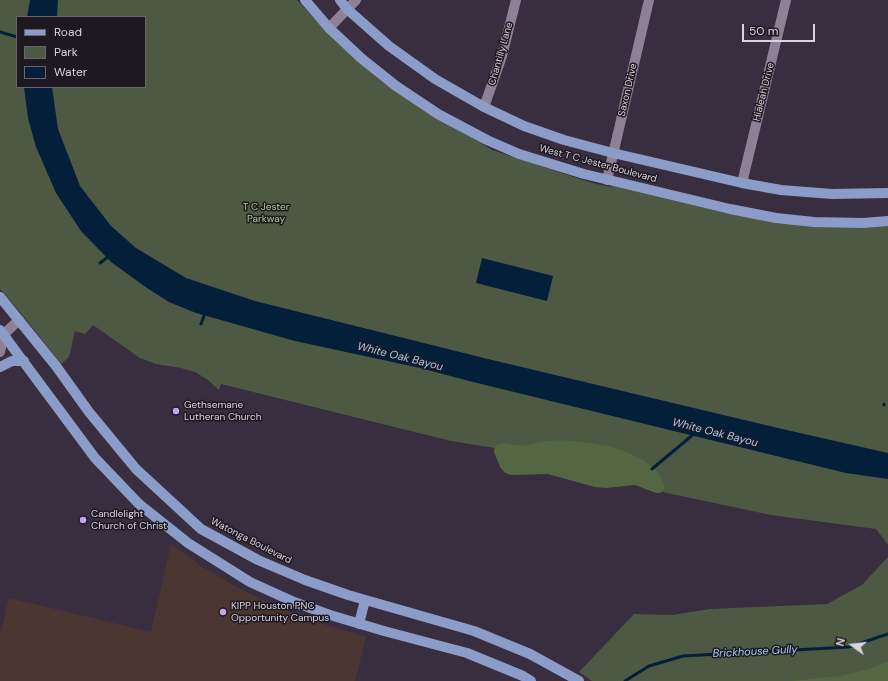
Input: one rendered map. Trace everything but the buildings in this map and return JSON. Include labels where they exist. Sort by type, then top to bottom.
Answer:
[{"type":"main road","name":"West T C Jester Boulevard","points":[[305,0],[329,28],[361,58],[396,86],[438,114],[487,140],[519,154],[606,180],[730,209],[776,218],[814,222],[863,223],[888,221]]},
{"type":"main road","name":"West T C Jester Boulevard","points":[[340,0],[347,9],[389,46],[435,79],[484,107],[530,128],[564,140],[742,183],[781,190],[832,194],[888,193]]},
{"type":"main road","name":"Watonga Boulevard","points":[[0,297],[56,366],[89,412],[136,469],[201,529],[258,560],[305,580],[365,600],[474,631],[530,654],[578,681]]},
{"type":"main road","points":[[2,332],[95,458],[139,504],[188,544],[250,582],[294,602],[359,624],[467,653],[523,676],[531,681]]},
{"type":"main road","points":[[0,366],[12,361],[24,361]]},
{"type":"main road","points":[[359,624],[365,600]]},
{"type":"street","points":[[329,28],[356,0]]},
{"type":"street","name":"Chantilly Lane","points":[[484,107],[502,56],[516,0]]},
{"type":"street","name":"Saxon Drive","points":[[606,180],[649,0]]},
{"type":"street","name":"Hialeah Drive","points":[[742,183],[786,0]]},
{"type":"street","points":[[0,352],[2,332],[19,320]]},
{"type":"shaded area","name":"KIPP Houston PNC Opportunity Campus","points":[[171,544],[204,568],[240,589],[275,606],[304,618],[366,637],[355,681],[0,681],[0,636],[9,598],[151,632]]},
{"type":"green space","name":"T C Jester Parkway","points":[[0,0],[297,0],[334,40],[379,79],[492,150],[592,183],[611,187],[613,186],[739,216],[888,226],[888,545],[876,529],[771,515],[667,493],[495,448],[451,441],[221,384],[219,390],[208,380],[195,372],[156,364],[140,358],[93,325],[85,334],[75,331],[69,357],[61,364],[0,289]]},
{"type":"green space","points":[[560,440],[612,447],[629,453],[643,460],[654,468],[661,477],[665,488],[660,493],[656,493],[635,485],[606,488],[595,487],[548,474],[511,475],[505,473],[500,467],[494,452],[495,446],[504,443],[522,446]]},
{"type":"green space","points":[[888,557],[888,681],[592,681],[579,672],[634,614],[672,615],[710,609],[827,604],[862,585]]},
{"type":"green space","points":[[888,661],[888,681],[791,681],[840,676],[870,669]]},
{"type":"water","points":[[30,0],[58,0],[57,16],[27,16]]},
{"type":"water","name":"White Oak Bayou","points":[[24,88],[52,88],[58,129],[80,186],[111,226],[136,248],[186,278],[255,301],[488,359],[888,453],[888,479],[846,473],[420,368],[295,341],[196,313],[169,302],[111,262],[81,231],[56,193],[36,147],[28,118]]},
{"type":"water","points":[[482,258],[553,276],[547,301],[476,283]]},
{"type":"waterway","points":[[0,32],[16,37]]},
{"type":"waterway","points":[[100,263],[109,256]]},
{"type":"waterway","points":[[201,324],[205,313]]},
{"type":"waterway","name":"White Oak Bayou","points":[[652,469],[695,433]]},
{"type":"waterway","name":"Brickhouse Gully","points":[[625,681],[649,666],[683,656],[849,647],[888,634]]},
{"type":"place","name":"Gethsemane Lutheran Church","points":[[176,411]]},
{"type":"place","name":"Candlelight Church of Christ","points":[[83,520]]},
{"type":"place","name":"KIPP Houston PNC Opportunity Campus","points":[[223,612]]}]
